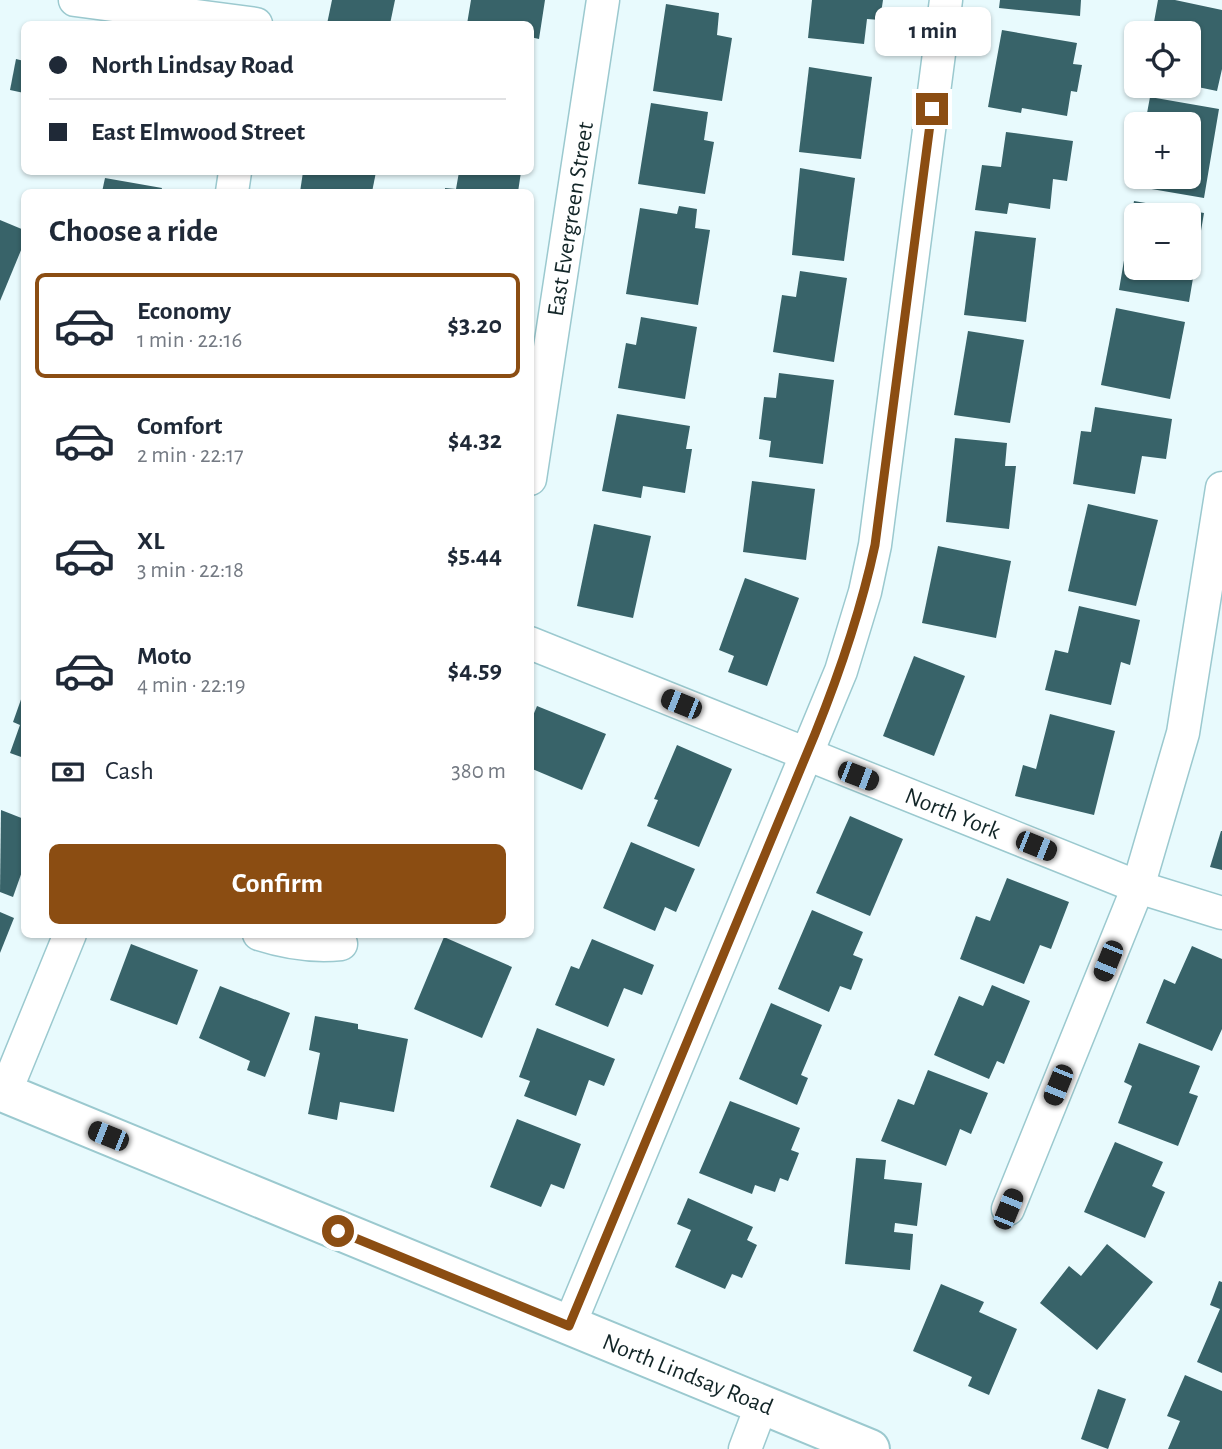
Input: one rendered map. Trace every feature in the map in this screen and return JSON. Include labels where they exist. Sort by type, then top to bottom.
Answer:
[{"type":"main road","name":"North Lindsay Road","points":[[3,1092],[870,1449]]},
{"type":"street","points":[[75,0],[233,21]]},
{"type":"street","points":[[256,21],[259,0]]},
{"type":"street","name":"East Evergreen Street","points":[[534,454],[603,0]]},
{"type":"street","points":[[569,1326],[841,671],[865,592],[875,545],[946,0]]},
{"type":"street","points":[[1008,1209],[1138,887],[1183,733],[1222,488]]},
{"type":"street","name":"North York","points":[[534,645],[1138,887],[1222,913]]},
{"type":"street","points":[[3,1092],[68,938]]},
{"type":"street","points":[[276,938],[322,946],[341,944]]},
{"type":"street","points":[[745,1449],[762,1405]]},
{"type":"building","points":[[332,0],[395,0],[391,21],[328,21]]},
{"type":"building","points":[[471,0],[545,0],[539,39],[534,38],[534,21],[468,21]]},
{"type":"building","points":[[812,0],[883,0],[880,20],[867,19],[864,44],[808,38]]},
{"type":"building","points":[[1000,0],[1081,0],[1080,16],[999,8]]},
{"type":"building","points":[[1158,0],[1175,0],[1222,10],[1222,69],[1217,91],[1201,88],[1201,21],[1154,21]]},
{"type":"building","points":[[666,4],[719,13],[717,35],[732,38],[722,101],[653,91]]},
{"type":"building","points":[[1002,30],[1077,43],[1073,64],[1082,65],[1077,92],[1071,91],[1067,116],[1022,108],[1021,113],[988,107]]},
{"type":"building","points":[[16,59],[21,60],[21,92],[10,90]]},
{"type":"building","points":[[809,67],[872,77],[861,159],[799,152]]},
{"type":"building","points":[[1150,98],[1219,109],[1204,198],[1152,189],[1201,189],[1201,112],[1147,112]]},
{"type":"building","points":[[651,103],[708,112],[704,140],[714,142],[705,194],[638,184]]},
{"type":"building","points":[[1006,132],[1073,141],[1067,181],[1053,179],[1050,209],[1009,203],[1007,214],[975,210],[982,165],[1001,167]]},
{"type":"building","points":[[800,168],[855,178],[844,261],[792,255]]},
{"type":"building","points":[[303,175],[375,175],[373,189],[300,189]]},
{"type":"building","points":[[458,175],[521,175],[518,189],[456,189]]},
{"type":"building","points":[[105,178],[162,188],[162,189],[103,189]]},
{"type":"building","points":[[679,206],[697,209],[695,228],[710,230],[698,305],[626,294],[640,208],[677,214]]},
{"type":"building","points":[[0,220],[21,229],[21,250],[0,301]]},
{"type":"building","points":[[975,231],[1036,238],[1026,322],[964,315]]},
{"type":"building","points":[[1124,260],[1124,280],[1193,280],[1189,302],[1119,290]]},
{"type":"building","points":[[800,271],[847,278],[834,362],[773,352],[782,295],[796,297]]},
{"type":"building","points":[[1116,308],[1185,322],[1170,399],[1101,385]]},
{"type":"building","points":[[641,317],[697,327],[685,399],[618,388],[626,343],[636,345]]},
{"type":"building","points":[[968,331],[1024,340],[1010,423],[954,415]]},
{"type":"building","points":[[779,373],[834,380],[823,464],[769,457],[771,441],[759,439],[764,397],[776,398]]},
{"type":"building","points":[[1095,407],[1172,419],[1166,459],[1142,456],[1135,494],[1073,484],[1081,431],[1091,432]]},
{"type":"building","points":[[617,414],[690,426],[686,449],[692,449],[685,493],[643,486],[641,498],[602,491]]},
{"type":"building","points":[[955,438],[1007,443],[1005,466],[1016,466],[1009,529],[946,522]]},
{"type":"building","points":[[752,481],[815,489],[806,560],[743,552]]},
{"type":"building","points":[[1088,504],[1158,520],[1136,606],[1068,591]]},
{"type":"building","points":[[594,524],[651,536],[633,618],[577,606]]},
{"type":"building","points":[[938,546],[1011,561],[996,638],[922,623]]},
{"type":"building","points":[[745,578],[799,598],[767,686],[728,672],[734,656],[719,650]]},
{"type":"building","points":[[1079,606],[1140,620],[1130,665],[1121,662],[1111,705],[1045,690],[1055,650],[1068,653]]},
{"type":"building","points":[[914,656],[965,676],[934,756],[883,736]]},
{"type":"building","points":[[21,699],[21,757],[10,753],[20,725],[13,722]]},
{"type":"building","points":[[537,706],[606,734],[582,790],[534,770],[534,713]]},
{"type":"building","points":[[1050,714],[1115,731],[1094,815],[1015,796],[1023,765],[1036,769]]},
{"type":"building","points":[[677,745],[732,769],[699,847],[647,826],[658,800],[654,799]]},
{"type":"building","points":[[1,810],[21,818],[21,874],[13,897],[0,892]]},
{"type":"building","points":[[850,816],[903,839],[870,916],[816,893]]},
{"type":"building","points":[[1222,831],[1222,870],[1210,867]]},
{"type":"building","points":[[631,842],[695,869],[676,912],[665,907],[655,931],[603,908]]},
{"type":"building","points":[[1007,878],[1069,902],[1051,949],[1040,945],[1024,984],[960,959],[976,916],[990,921]]},
{"type":"building","points":[[812,910],[863,932],[853,955],[863,959],[851,990],[840,986],[829,1012],[778,989]]},
{"type":"building","points":[[0,912],[14,918],[0,953]]},
{"type":"building","points":[[444,938],[512,967],[482,1038],[414,1009]]},
{"type":"building","points":[[592,939],[654,965],[642,995],[624,988],[608,1027],[555,1005],[571,966],[579,969]]},
{"type":"building","points":[[131,944],[198,970],[177,1025],[110,1000]]},
{"type":"building","points":[[1192,946],[1222,959],[1222,1029],[1212,1051],[1146,1023],[1164,979],[1175,984]]},
{"type":"building","points":[[992,985],[1030,1001],[1004,1064],[997,1061],[989,1079],[934,1055],[959,996],[983,1006]]},
{"type":"building","points":[[220,986],[290,1013],[265,1077],[247,1070],[250,1061],[199,1038]]},
{"type":"building","points":[[771,1003],[822,1025],[801,1075],[808,1078],[797,1105],[739,1079]]},
{"type":"building","points":[[315,1016],[358,1024],[358,1029],[408,1039],[394,1112],[340,1102],[337,1120],[308,1114],[320,1053],[309,1050]]},
{"type":"building","points":[[537,1028],[615,1059],[604,1086],[589,1080],[576,1116],[524,1096],[530,1081],[519,1077]]},
{"type":"building","points":[[1139,1043],[1200,1066],[1189,1093],[1198,1096],[1178,1146],[1118,1123],[1132,1086],[1124,1082]]},
{"type":"building","points":[[928,1070],[988,1093],[971,1134],[960,1129],[946,1166],[881,1141],[898,1099],[914,1105]]},
{"type":"building","points":[[730,1101],[800,1128],[791,1150],[799,1153],[788,1181],[780,1178],[775,1192],[755,1185],[752,1194],[699,1173]]},
{"type":"building","points":[[517,1119],[581,1144],[564,1189],[551,1184],[541,1207],[490,1187]]},
{"type":"building","points":[[1115,1142],[1163,1162],[1152,1186],[1165,1192],[1145,1238],[1084,1212]]},
{"type":"building","points":[[856,1158],[886,1160],[884,1179],[922,1183],[917,1226],[895,1223],[894,1232],[913,1234],[910,1270],[845,1264]]},
{"type":"building","points":[[688,1198],[753,1227],[747,1240],[757,1245],[742,1278],[732,1274],[725,1289],[675,1267],[691,1230],[677,1224]]},
{"type":"building","points":[[1107,1244],[1153,1282],[1097,1350],[1040,1303],[1069,1266],[1081,1276]]},
{"type":"building","points":[[1219,1281],[1222,1282],[1222,1373],[1197,1362],[1220,1309],[1210,1305]]},
{"type":"building","points":[[941,1284],[984,1302],[979,1312],[1017,1329],[989,1395],[968,1386],[972,1377],[913,1351]]},
{"type":"building","points":[[1185,1375],[1222,1391],[1222,1449],[1168,1449],[1180,1421],[1167,1416]]},
{"type":"building","points":[[1098,1389],[1126,1399],[1108,1449],[1081,1439]]},
{"type":"route","points":[[338,1231],[569,1326],[841,671],[865,592],[875,545],[932,109]]}]
